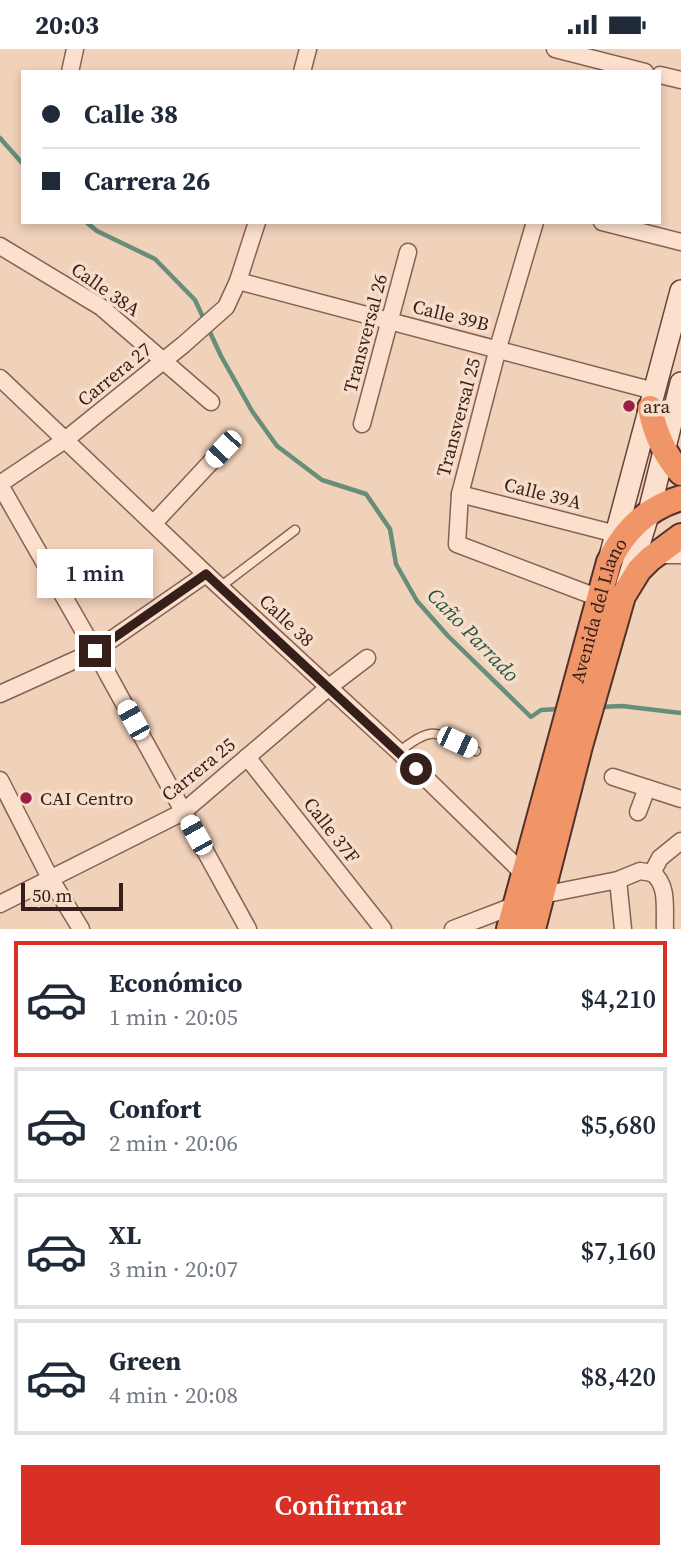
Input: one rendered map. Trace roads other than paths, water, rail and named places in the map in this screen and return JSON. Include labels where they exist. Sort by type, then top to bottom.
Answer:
[{"type":"highway","points":[[652,400],[657,436],[681,473]]},
{"type":"highway","points":[[609,562],[625,534],[649,512],[681,498]]},
{"type":"highway","points":[[623,596],[639,570],[681,536]]},
{"type":"highway","name":"Avenida del Llano","points":[[536,927],[580,746],[594,654],[598,598],[609,562]]},
{"type":"highway","name":"Avenida del Llano","points":[[509,929],[552,765],[594,654],[623,596]]},
{"type":"main road","name":"Avenida del Llano","points":[[609,562],[681,291]]},
{"type":"main road","name":"Avenida del Llano","points":[[623,596],[649,512],[681,384]]},
{"type":"street","points":[[70,70],[75,49]]},
{"type":"street","points":[[303,70],[308,49]]},
{"type":"street","points":[[555,49],[581,59],[635,70]]},
{"type":"street","points":[[661,75],[681,80]]},
{"type":"street","name":"Carrera 27","points":[[0,484],[65,440],[226,307],[238,281],[256,224]]},
{"type":"street","name":"Transversal 25","points":[[534,224],[460,493],[457,544],[598,598]]},
{"type":"street","points":[[610,224],[681,242]]},
{"type":"street","name":"Calle 38A","points":[[1,248],[101,307],[211,402]]},
{"type":"street","name":"Transversal 26","points":[[362,424],[408,252]]},
{"type":"street","name":"Calle 39B","points":[[238,281],[498,348],[652,400]]},
{"type":"street","name":"Calle 38","points":[[0,379],[399,752],[523,873],[542,895]]},
{"type":"street","points":[[154,523],[223,449]]},
{"type":"street","points":[[0,484],[248,929]]},
{"type":"street","name":"Calle 39A","points":[[460,493],[616,534]]},
{"type":"street","points":[[650,559],[664,555],[681,555]]},
{"type":"street","points":[[0,694],[95,651],[206,574]]},
{"type":"street","name":"Carrera 25","points":[[0,904],[183,812],[329,687],[367,659]]},
{"type":"street","name":"Calle 37F","points":[[247,757],[383,929]]},
{"type":"street","points":[[613,777],[681,799]]},
{"type":"street","points":[[0,780],[50,878],[81,929]]},
{"type":"street","points":[[638,811],[647,788]]},
{"type":"street","points":[[652,873],[660,858],[681,841]]},
{"type":"street","points":[[453,929],[542,895],[618,880],[640,871],[652,873],[659,878],[663,887],[665,929]]},
{"type":"street","points":[[618,880],[623,929]]},
{"type":"lane","points":[[220,587],[295,530]]},
{"type":"lane","points":[[399,752],[416,738],[428,733],[439,734],[475,751]]},
{"type":"waterway","name":"Caño Parrado","points":[[0,138],[21,162]]},
{"type":"waterway","name":"Caño Parrado","points":[[88,224],[97,231],[155,259],[195,300],[221,356],[252,411],[277,446],[322,480],[366,494],[390,529],[396,564],[417,601],[448,636],[531,717],[541,710],[559,709]]},
{"type":"waterway","name":"Caño Parrado","points":[[599,707],[622,706],[681,713]]},
{"type":"place","name":"ara","points":[[629,406]]},
{"type":"place","name":"CAI Centro","points":[[26,798]]}]
